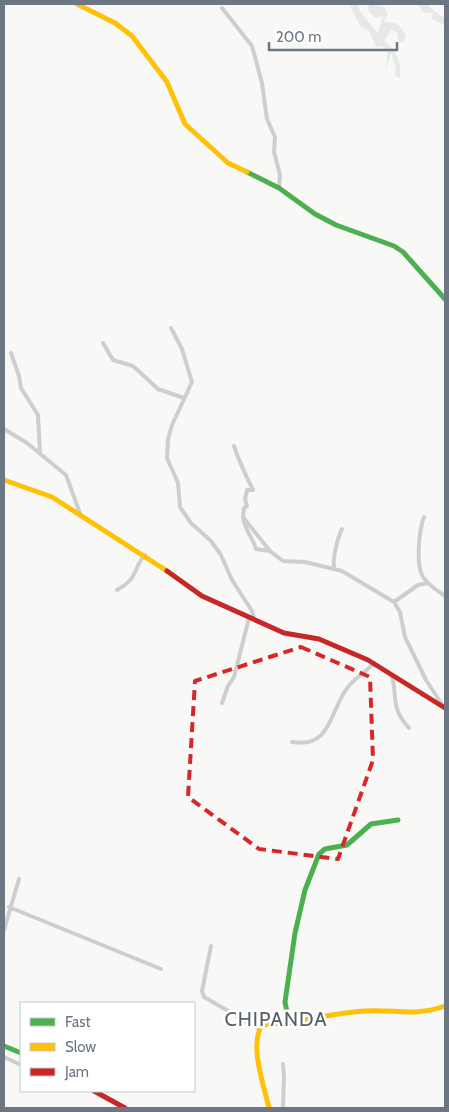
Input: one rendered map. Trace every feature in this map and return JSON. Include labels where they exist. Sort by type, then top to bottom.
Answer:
[{"type":"main road","points":[[77,4],[115,22],[132,36],[167,82],[182,119],[191,131],[228,163],[279,188],[315,214],[354,233],[394,246],[403,252],[445,299]]},
{"type":"main road","points":[[4,480],[23,488],[43,492],[146,556],[195,592],[284,633],[327,642],[374,663],[444,707]]},
{"type":"main road","points":[[288,1023],[285,1002],[295,934],[305,890],[319,854],[325,849],[347,845],[371,824],[398,820]]},
{"type":"main road","points":[[269,1108],[256,1046],[258,1028],[262,1025],[288,1023],[365,1011],[425,1013],[445,1006]]},
{"type":"main road","points":[[4,1046],[20,1053]]},
{"type":"main road","points":[[96,1092],[125,1108]]},
{"type":"street","points":[[222,8],[252,46],[262,83],[266,119],[275,137],[274,152],[280,174],[279,188]]},
{"type":"street","points":[[171,328],[182,349],[192,378],[192,385],[172,425],[167,450],[168,462],[178,483],[180,507],[191,523],[211,541],[221,555],[232,580],[252,611],[255,621]]},
{"type":"street","points":[[103,343],[113,360],[133,366],[158,389],[184,398]]},
{"type":"street","points":[[11,354],[21,388],[38,414],[40,452]]},
{"type":"street","points":[[4,429],[40,452],[68,479],[81,516]]},
{"type":"street","points":[[234,446],[253,490],[247,490],[245,499],[247,506],[244,508],[243,518],[244,528],[255,542],[256,550],[270,551]]},
{"type":"street","points":[[424,517],[419,532],[421,574],[428,583],[445,596]]},
{"type":"street","points":[[243,518],[270,551],[284,561],[305,562],[335,569],[358,578],[394,602],[400,612],[405,637],[426,680],[444,707]]},
{"type":"street","points":[[335,569],[333,565],[342,529]]},
{"type":"street","points":[[117,590],[126,585],[136,574],[141,560],[146,556]]},
{"type":"street","points":[[394,602],[418,585],[428,583]]},
{"type":"street","points":[[222,703],[228,686],[234,677],[249,618]]},
{"type":"street","points":[[292,742],[307,742],[317,738],[331,720],[347,687],[374,663]]},
{"type":"street","points":[[392,673],[395,688],[394,700],[400,716],[409,728]]},
{"type":"street","points":[[4,930],[9,906],[19,879]]},
{"type":"street","points":[[9,906],[161,970]]},
{"type":"street","points":[[211,946],[202,991],[204,997],[258,1028]]},
{"type":"street","points":[[4,1064],[5,1058],[20,1065]]},
{"type":"street","points":[[283,1064],[283,1108]]},
{"type":"highlighted area","points":[[301,647],[370,677],[373,760],[338,859],[259,849],[188,797],[195,681]]},
{"type":"shaded area","points":[[349,4],[357,4],[363,15],[378,33],[383,16],[376,18],[368,11],[369,4],[384,7],[388,14],[384,22],[398,24],[402,29],[406,36],[404,41],[399,43],[397,32],[391,30],[384,41],[392,48],[397,57],[400,67],[400,78],[395,76],[396,68],[391,53],[385,72],[388,52],[382,46],[376,47],[369,31],[360,26]]},
{"type":"shaded area","points":[[417,4],[426,4],[445,19],[445,26],[431,18],[433,13],[424,13]]},
{"type":"traffic: fast","points":[[247,172],[279,188],[315,214],[336,225],[394,246],[403,252],[445,299]]},
{"type":"traffic: fast","points":[[289,1023],[285,1002],[295,933],[305,890],[319,854],[325,849],[347,845],[371,824],[398,820]]},
{"type":"traffic: fast","points":[[4,1046],[20,1053]]},
{"type":"traffic: slow","points":[[77,4],[115,23],[132,36],[167,82],[185,124],[228,163],[247,172]]},
{"type":"traffic: slow","points":[[4,480],[52,497],[167,571]]},
{"type":"traffic: slow","points":[[269,1108],[257,1054],[258,1033],[262,1025],[352,1012],[414,1012],[445,1006]]},
{"type":"traffic: jam","points":[[167,571],[202,596],[284,633],[319,639],[368,660],[445,708]]},
{"type":"traffic: jam","points":[[96,1092],[125,1108]]},
{"type":"district","name":"CHIPANDA","points":[[276,1019]]}]
